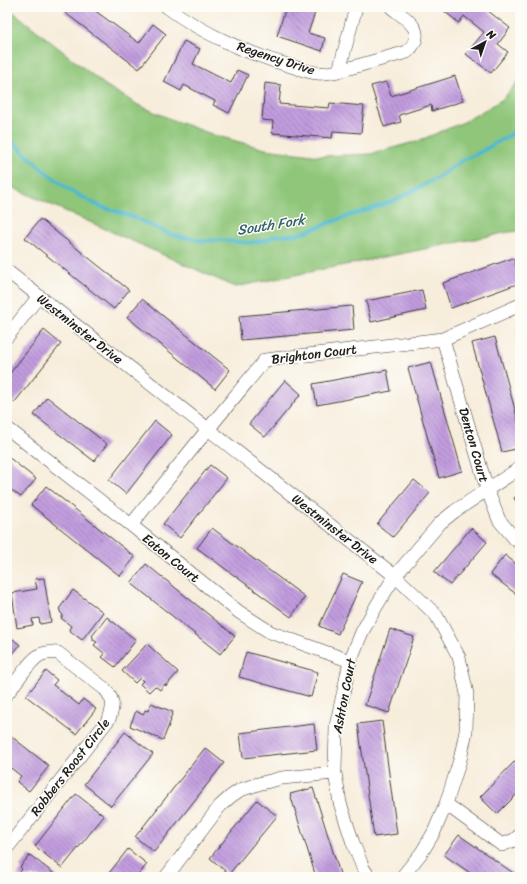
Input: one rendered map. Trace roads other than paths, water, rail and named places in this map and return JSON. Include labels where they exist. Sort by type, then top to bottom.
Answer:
[{"type":"street","name":"Regency Drive","points":[[167,7],[196,26],[238,47],[260,56],[317,73],[339,71],[407,52],[416,41],[414,27],[390,7]]},
{"type":"street","points":[[339,71],[356,7]]},
{"type":"street","name":"Westminster Drive","points":[[7,270],[396,576],[436,615],[459,657],[467,694],[466,731],[460,760],[446,804],[434,832],[422,852],[402,877]]},
{"type":"street","points":[[7,337],[39,296]]},
{"type":"street","name":"Brighton Court","points":[[131,526],[265,360],[444,339],[520,305]]},
{"type":"street","name":"Denton Court","points":[[444,339],[487,490],[499,520],[520,543]]},
{"type":"street","name":"Eaton Court","points":[[7,428],[239,612],[270,632],[350,661]]},
{"type":"street","points":[[487,490],[520,468]]},
{"type":"street","name":"Ashton Court","points":[[369,877],[363,868],[352,843],[340,803],[335,773],[336,726],[350,661],[362,632],[396,576],[440,523],[455,511],[487,490]]},
{"type":"street","name":"Robbers Roost Circle","points":[[7,694],[38,655],[50,652],[58,653],[105,689],[113,704],[109,719],[7,848]]},
{"type":"street","points":[[166,877],[220,806],[240,790],[282,778],[335,773]]},
{"type":"street","points":[[446,804],[502,845],[520,835]]},
{"type":"waterway","name":"South Fork","points":[[7,137],[48,174],[71,191],[99,206],[133,217],[169,234],[203,241],[220,240],[247,243],[267,240],[274,236],[299,234],[394,201],[439,177],[461,161],[477,154],[520,128]]}]
